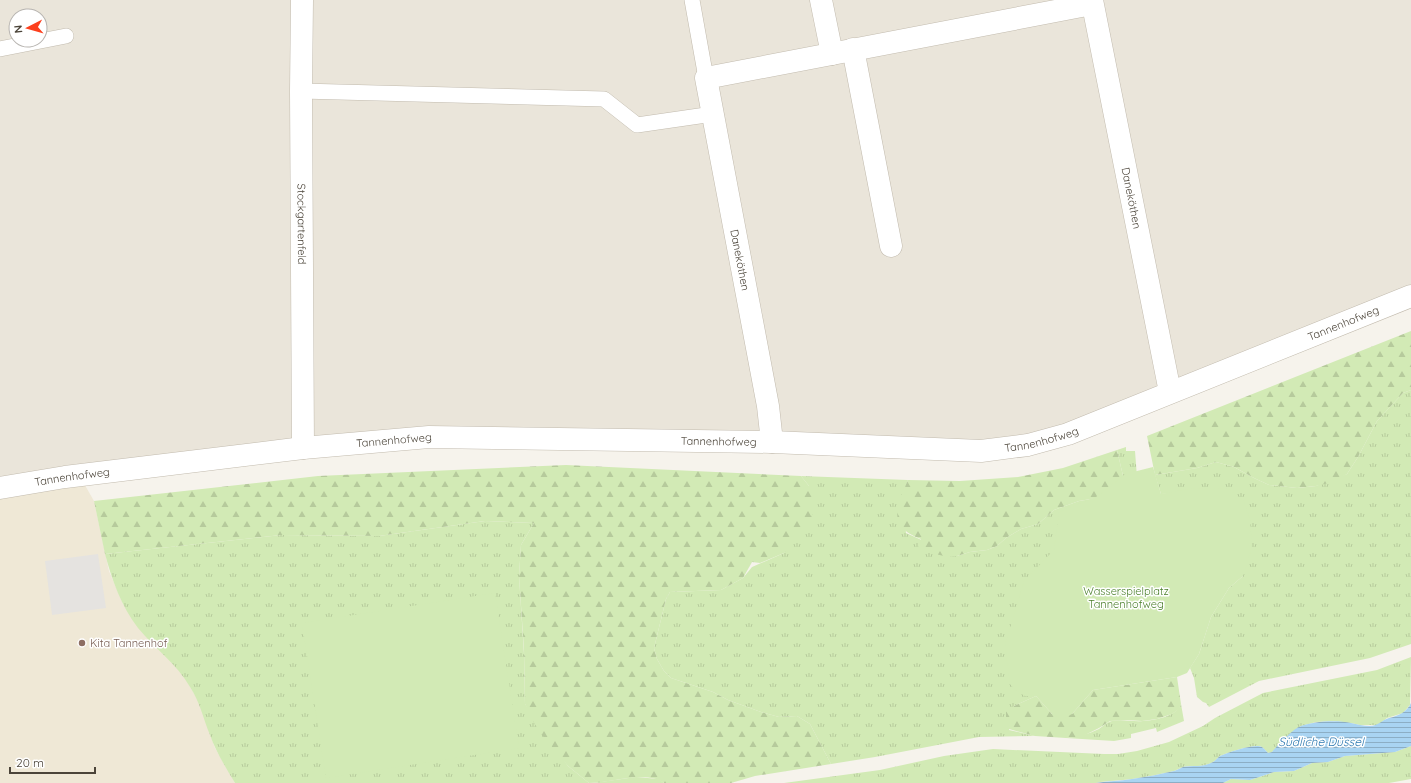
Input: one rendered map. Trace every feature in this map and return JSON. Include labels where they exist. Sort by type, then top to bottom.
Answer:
[{"type":"street","name":"Stockgartenfeld","points":[[302,0],[300,90],[303,448]]},
{"type":"street","points":[[821,0],[832,54]]},
{"type":"street","name":"Daneköthen","points":[[772,442],[768,406],[706,78],[1092,2],[1170,392]]},
{"type":"street","points":[[853,49],[891,246]]},
{"type":"street","name":"Tannenhofweg","points":[[0,488],[65,477],[303,448],[429,438],[772,442],[981,451],[1028,445],[1068,434],[1411,296]]},
{"type":"lane","name":"Daneköthen","points":[[692,0],[706,78]]},
{"type":"lane","points":[[0,49],[66,36]]},
{"type":"lane","points":[[300,90],[604,99],[637,125],[713,114]]},
{"type":"shaded area","points":[[0,0],[1411,0],[1411,294],[1028,443],[319,437],[0,485]]},
{"type":"shaded area","name":"Kita Tannenhof","points":[[82,480],[94,501],[109,571],[123,604],[139,628],[185,678],[199,702],[215,748],[235,783],[0,783],[0,494]]},
{"type":"shaded area","points":[[98,554],[106,608],[52,615],[45,561]]},
{"type":"green space","points":[[1411,331],[1411,390],[1403,393],[1377,421],[1347,474],[1333,482],[1297,488],[1269,485],[1234,467],[1216,462],[1197,468],[1155,475],[1147,436]]},
{"type":"green space","points":[[1411,390],[1411,644],[1370,658],[1259,681],[1209,707],[1197,697],[1194,678],[1190,668],[1199,654],[1211,617],[1229,588],[1243,576],[1179,493],[1161,494],[1155,475],[1197,468],[1216,462],[1234,467],[1269,485],[1297,488],[1316,486],[1347,474],[1377,421],[1403,393]]},
{"type":"green space","points":[[1126,447],[1126,451],[1135,451],[1139,503],[1025,696],[1036,696],[1014,706],[1009,730],[1035,736],[979,737],[831,764],[810,724],[797,716],[779,717],[761,712],[728,700],[713,692],[671,678],[664,671],[657,659],[654,648],[666,599],[670,592],[721,590],[743,578],[752,567],[784,553],[809,486],[801,476],[908,480],[903,494],[906,533],[957,556],[970,552],[987,550],[997,546],[1006,538],[1021,529],[1038,524],[1054,510],[1079,501],[1127,493],[1117,450]]},
{"type":"green space","points":[[1117,450],[1127,493],[1079,501],[1054,510],[1038,524],[1021,529],[1006,538],[997,546],[987,550],[948,557],[923,551],[918,546],[921,539],[910,534],[903,528],[899,521],[897,514],[898,507],[900,498],[908,480],[960,481],[1018,477],[1063,468]]},
{"type":"green space","points":[[566,465],[801,476],[815,497],[815,510],[804,530],[784,553],[760,563],[752,562],[743,578],[721,590],[670,592],[666,599],[654,648],[657,659],[664,671],[671,678],[713,692],[728,700],[761,712],[779,717],[797,716],[810,724],[831,764],[755,776],[731,783],[664,783],[657,779],[639,777],[589,783],[568,766],[537,729],[525,704],[524,650],[519,576],[521,545],[534,523],[485,521],[379,536],[281,535],[105,554],[94,501],[318,476]]},
{"type":"green space","name":"Wasserspielplatz Tannenhofweg","points":[[1153,467],[1161,494],[1193,488],[1228,489],[1243,500],[1250,519],[1252,547],[1243,576],[1229,588],[1211,617],[1199,654],[1187,673],[1177,677],[1093,690],[1072,714],[1062,719],[1052,714],[1036,696],[1025,696],[1015,690],[1010,684],[1005,645],[1024,581],[1054,550],[1059,512],[1098,496],[1125,474]]},
{"type":"green space","points":[[485,521],[534,523],[521,545],[519,576],[524,654],[525,704],[568,766],[589,783],[235,783],[215,748],[199,704],[185,679],[132,620],[114,583],[105,554],[281,535],[379,536]]},
{"type":"green space","points":[[495,593],[519,748],[326,778],[302,623]]},
{"type":"green space","points":[[1411,657],[1410,705],[1403,713],[1387,718],[1378,725],[1360,725],[1334,721],[1316,722],[1301,726],[1289,735],[1272,752],[1268,753],[1260,746],[1254,746],[1224,754],[1213,762],[1201,766],[1183,767],[1174,771],[1128,780],[1096,783],[784,783],[880,770],[944,756],[993,749],[1104,754],[1118,754],[1137,751],[1169,742],[1203,726],[1215,718],[1263,693],[1377,670]]},
{"type":"green space","points":[[1177,677],[1181,704],[1179,709],[1172,714],[1157,719],[1142,721],[1110,721],[1081,737],[1066,738],[1035,736],[1009,729],[1006,722],[1006,712],[1014,706],[1036,696],[1052,714],[1072,714],[1093,690]]},
{"type":"green space","points":[[1181,704],[1184,721],[1157,732],[1156,728],[1131,734],[1131,738],[1114,741],[1066,738],[1091,732],[1112,721],[1143,721],[1165,717],[1175,712]]},
{"type":"green space","points":[[1411,746],[1411,779],[1389,783],[1223,783],[1231,779],[1250,780],[1274,772],[1294,771],[1312,763],[1328,762],[1345,756],[1395,752]]},
{"type":"green space","points":[[636,777],[659,779],[664,783],[593,783]]},
{"type":"water","name":"Südliche Düssel","points":[[1411,703],[1411,746],[1395,752],[1345,756],[1328,762],[1312,763],[1294,771],[1274,772],[1250,780],[1231,779],[1223,783],[1096,783],[1128,780],[1174,771],[1186,766],[1201,766],[1213,762],[1224,754],[1254,746],[1264,748],[1268,753],[1272,752],[1293,731],[1304,725],[1332,721],[1373,726],[1402,713]]},
{"type":"place","name":"Kita Tannenhof","points":[[82,643]]}]
